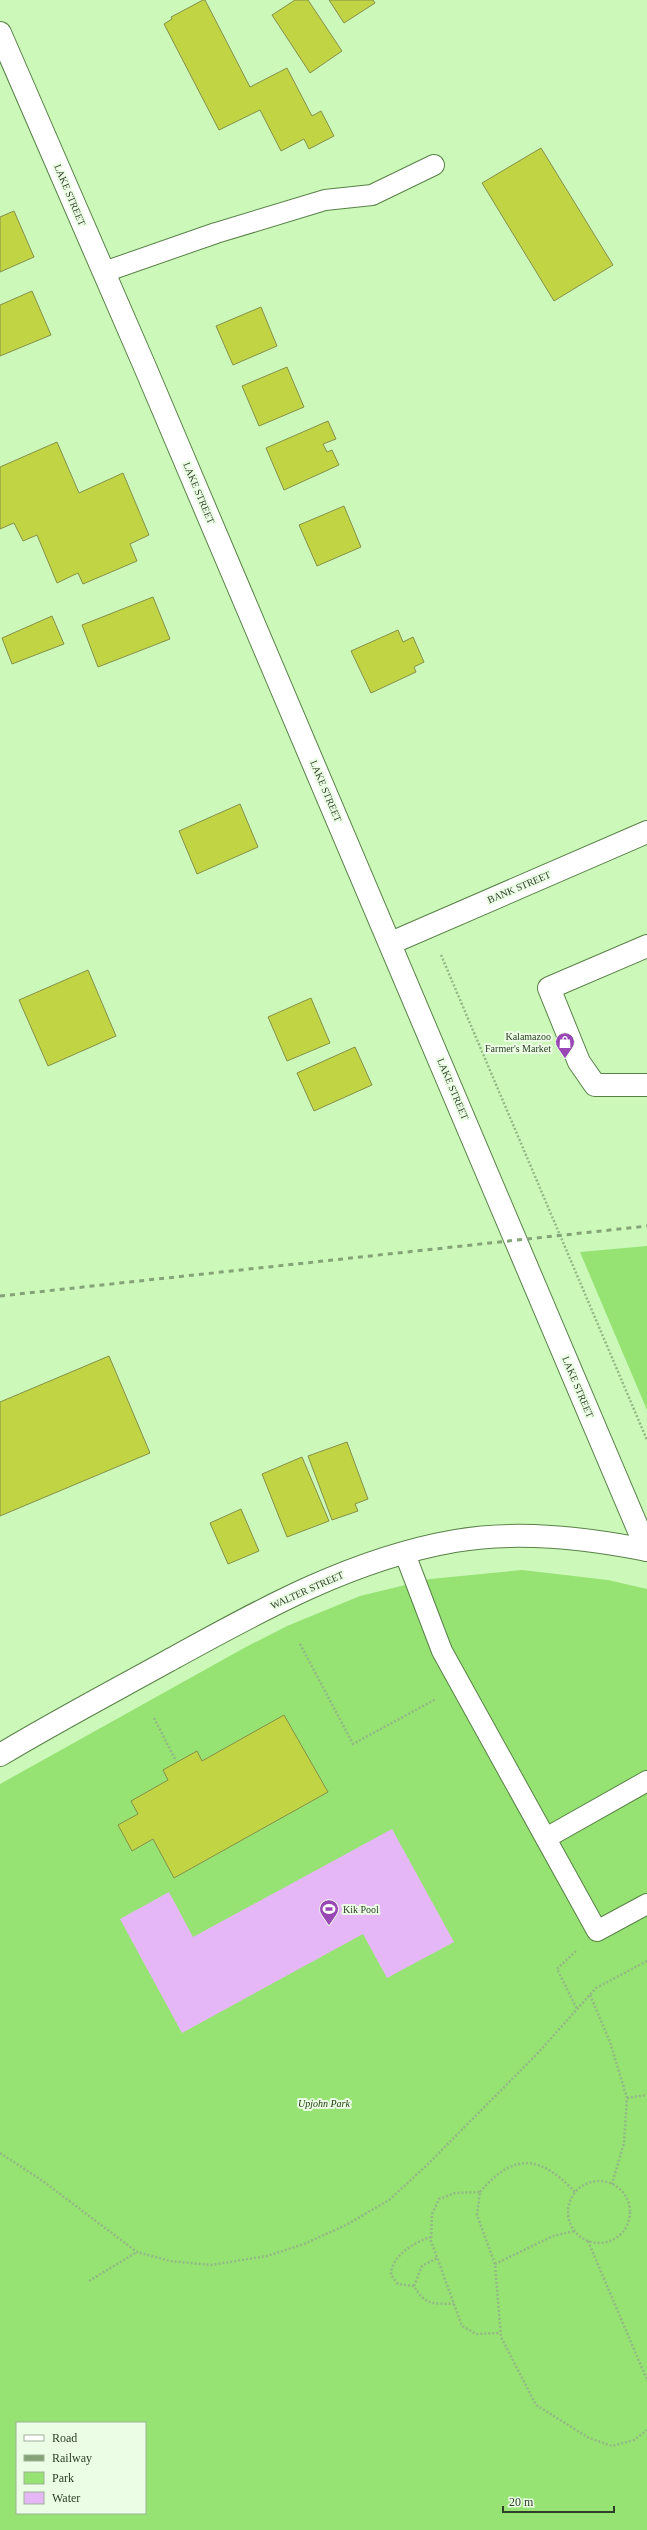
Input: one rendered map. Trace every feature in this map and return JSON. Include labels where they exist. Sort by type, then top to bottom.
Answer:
[{"type":"street","name":"LAKE STREET","points":[[0,33],[104,272],[647,1550]]},
{"type":"street","name":"BANK STREET","points":[[390,943],[647,832]]},
{"type":"street","points":[[647,946],[549,988],[579,1062],[595,1085],[647,1085]]},
{"type":"street","name":"WALTER STREET","points":[[0,1755],[282,1599],[344,1573],[405,1554],[455,1541],[499,1538],[554,1537],[606,1542],[647,1550]]},
{"type":"lane","points":[[104,272],[216,233],[325,200],[372,195],[434,165]]},
{"type":"lane","points":[[405,1554],[442,1651],[597,1931],[647,1904]]},
{"type":"lane","points":[[546,1838],[647,1782]]},
{"type":"path","points":[[439,952],[647,1440]]},
{"type":"path","points":[[300,1644],[353,1744],[461,1685]]},
{"type":"path","points":[[154,1718],[176,1761]]},
{"type":"path","points":[[577,2009],[557,1969],[597,1931]]},
{"type":"path","points":[[0,2153],[40,2179],[136,2252],[170,2261],[211,2265],[266,2256],[304,2244],[346,2224],[389,2200],[426,2166],[596,1988],[647,1961]]},
{"type":"path","points":[[590,1996],[610,2042],[627,2098],[624,2143],[612,2184]]},
{"type":"path","points":[[627,2098],[647,2095]]},
{"type":"path","points":[[575,2192],[559,2175],[542,2166],[518,2163],[496,2174],[480,2192],[477,2215],[495,2264],[500,2333],[536,2405],[588,2438],[612,2446],[634,2440],[647,2430]]},
{"type":"path","points":[[602,2181],[612,2184],[626,2197],[630,2207],[626,2227],[620,2235],[611,2241],[602,2243],[588,2241],[574,2231],[568,2212],[575,2192],[592,2182],[602,2181]]},
{"type":"path","points":[[480,2192],[455,2193],[439,2199],[432,2214],[431,2236],[437,2258],[462,2326],[476,2334],[500,2333]]},
{"type":"path","points":[[495,2264],[553,2236],[574,2231]]},
{"type":"path","points":[[414,2286],[398,2284],[391,2275],[391,2266],[395,2260],[420,2240],[431,2236]]},
{"type":"path","points":[[588,2241],[647,2380]]},
{"type":"path","points":[[89,2281],[136,2252]]},
{"type":"path","points":[[414,2286],[422,2266],[437,2258]]},
{"type":"path","points":[[414,2286],[419,2295],[428,2303],[454,2304]]},
{"type":"green space","points":[[647,1246],[647,1410],[580,1252]]},
{"type":"green space","name":"Upjohn Park","points":[[522,1570],[608,1580],[647,1589],[647,2530],[0,2530],[0,1784],[244,1648],[287,1626],[360,1596],[430,1579]]},
{"type":"water","name":"Kik Pool","points":[[392,1829],[454,1942],[387,1978],[363,1934],[182,2033],[120,1919],[169,1892],[193,1937]]},
{"type":"building","points":[[205,0],[250,87],[287,68],[312,116],[321,111],[334,136],[309,149],[304,139],[281,151],[260,110],[219,130],[164,24],[172,19],[171,17]]},
{"type":"building","points":[[295,0],[308,0],[342,51],[310,73],[272,15]]},
{"type":"building","points":[[329,0],[373,0],[375,3],[344,23]]},
{"type":"building","points":[[541,148],[613,265],[554,301],[482,183]]},
{"type":"building","points":[[14,211],[34,257],[0,272],[0,217]]},
{"type":"building","points":[[32,291],[51,335],[0,356],[0,305]]},
{"type":"building","points":[[261,307],[277,346],[233,365],[216,326]]},
{"type":"building","points":[[287,367],[304,407],[259,426],[242,386]]},
{"type":"building","points":[[328,421],[336,439],[323,444],[327,452],[332,450],[339,465],[284,490],[266,448]]},
{"type":"building","points":[[57,442],[79,493],[123,473],[149,535],[130,544],[137,561],[83,584],[78,573],[57,583],[37,535],[23,541],[14,523],[0,529],[0,467]]},
{"type":"building","points":[[344,506],[361,547],[317,566],[299,525]]},
{"type":"building","points":[[153,597],[170,639],[98,667],[82,625]]},
{"type":"building","points":[[52,616],[64,644],[12,664],[2,638]]},
{"type":"building","points":[[398,630],[403,642],[413,637],[424,662],[414,667],[416,672],[371,693],[351,651]]},
{"type":"building","points":[[240,804],[258,847],[197,874],[179,831]]},
{"type":"building","points":[[88,970],[116,1036],[48,1066],[19,1000]]},
{"type":"building","points":[[311,998],[330,1043],[287,1061],[268,1017]]},
{"type":"building","points":[[355,1047],[372,1085],[314,1111],[297,1073]]},
{"type":"building","points":[[109,1356],[150,1453],[0,1516],[0,1402]]},
{"type":"building","points":[[347,1442],[368,1499],[355,1504],[358,1511],[332,1520],[308,1456]]},
{"type":"building","points":[[302,1457],[329,1521],[287,1537],[262,1474]]},
{"type":"building","points":[[241,1509],[259,1551],[228,1564],[210,1523]]},
{"type":"building","points":[[284,1715],[328,1792],[174,1878],[153,1839],[132,1851],[118,1825],[138,1814],[131,1801],[168,1780],[163,1770],[197,1751],[202,1761]]},
{"type":"railway","points":[[0,1296],[647,1226]]},
{"type":"place","name":"Kalamazoo Farmer's Market","points":[[565,1059]]},
{"type":"place","name":"Kik Pool","points":[[329,1926]]}]
